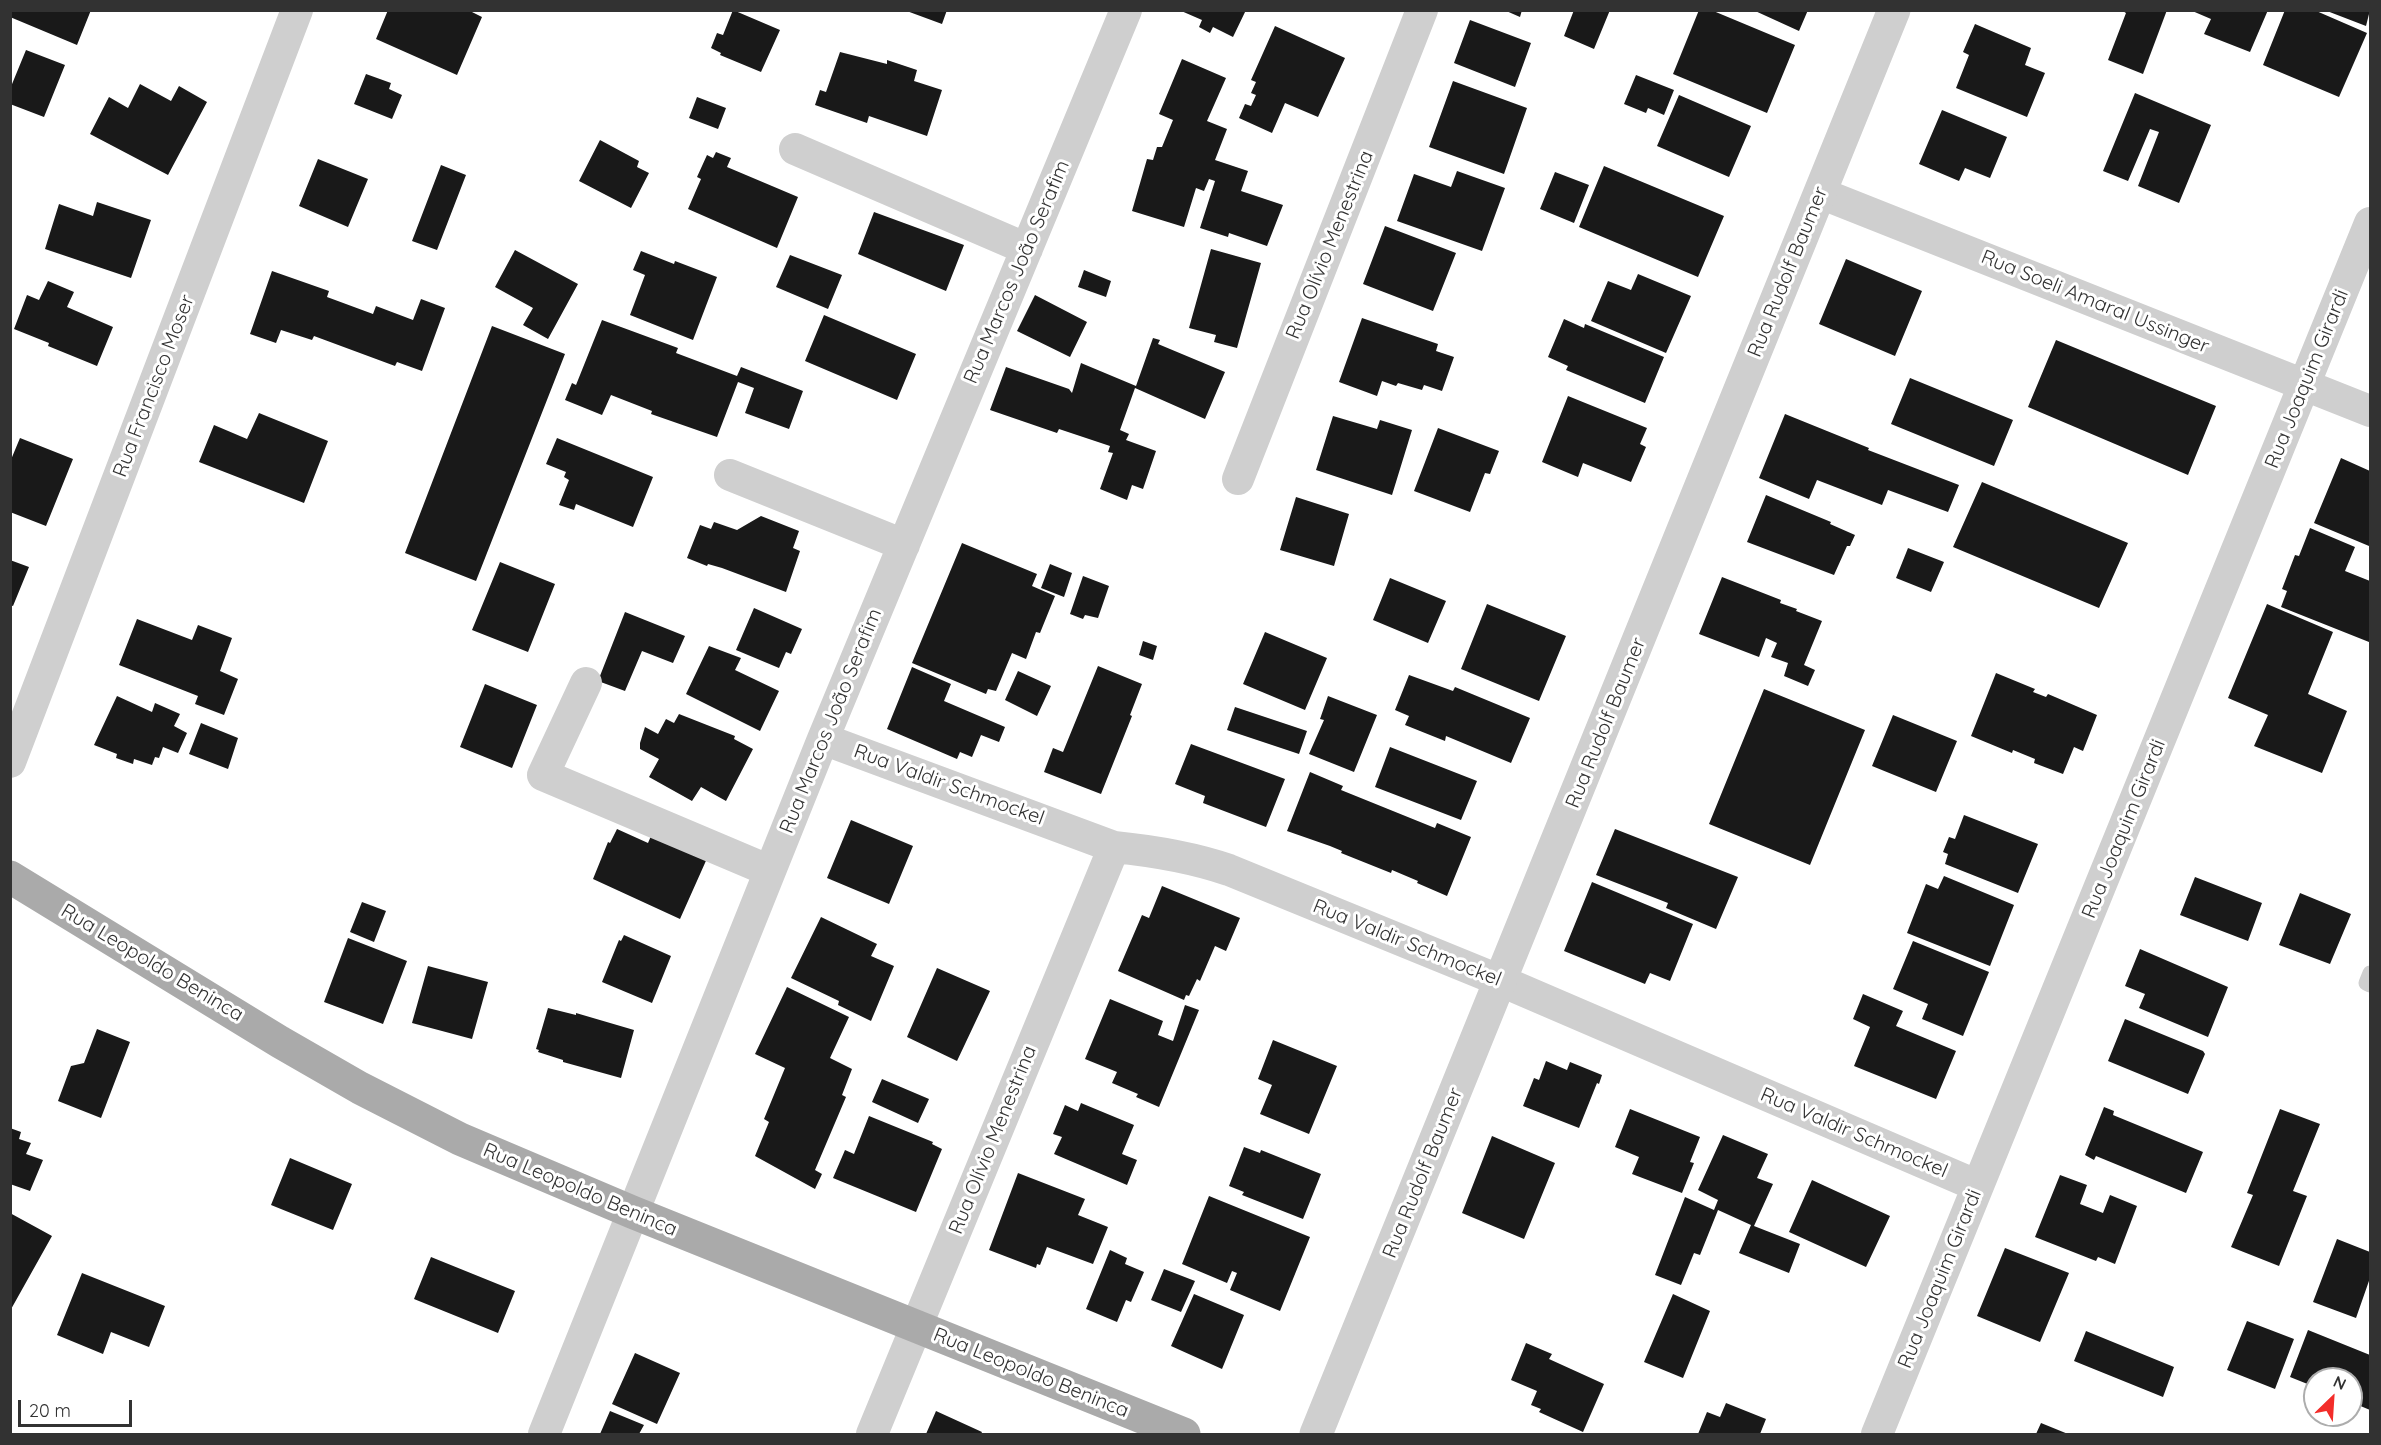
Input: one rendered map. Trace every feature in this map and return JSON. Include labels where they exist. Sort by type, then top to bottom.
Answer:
[{"type":"main road","name":"Rua Leopoldo Beninca","points":[[10,877],[280,1042],[360,1088],[460,1139],[632,1212],[1184,1434]]},
{"type":"street","name":"Rua Francisco Moser","points":[[10,762],[297,10]]},
{"type":"street","name":"Rua Marcos João Serafim","points":[[544,1434],[770,871],[1126,10]]},
{"type":"street","name":"Rua Olívio Menestrina","points":[[1238,479],[1422,10]]},
{"type":"street","name":"Rua Rudolf Baumer","points":[[1316,1434],[1502,981],[1894,10]]},
{"type":"street","points":[[795,149],[1027,249]]},
{"type":"street","name":"Rua Soeli Amaral Ussinger","points":[[1820,193],[2370,411]]},
{"type":"street","name":"Rua Joaquim Girardi","points":[[1876,1434],[2370,223]]},
{"type":"street","points":[[730,475],[904,545]]},
{"type":"street","points":[[586,683],[543,775],[770,871]]},
{"type":"street","name":"Rua Valdir Schmockel","points":[[824,739],[1114,847],[1197,859],[1229,870],[1502,981],[1978,1186]]},
{"type":"street","name":"Rua Olívio Menestrina","points":[[872,1434],[1114,847]]},
{"type":"lane","points":[[2370,973],[2366,983],[2370,985]]},
{"type":"building","points":[[10,10],[91,10],[77,45],[10,17]]},
{"type":"building","points":[[388,10],[468,10],[482,17],[457,75],[376,39]]},
{"type":"building","points":[[733,10],[780,30],[761,72],[720,55],[721,53],[711,48],[717,33],[723,35]]},
{"type":"building","points":[[904,10],[947,10],[942,24]]},
{"type":"building","points":[[1179,10],[1246,10],[1233,37],[1213,27],[1210,33],[1199,27],[1202,20]]},
{"type":"building","points":[[1504,10],[1522,10],[1520,17]]},
{"type":"building","points":[[1574,10],[1610,10],[1594,49],[1564,36]]},
{"type":"building","points":[[1699,10],[1711,10],[1795,45],[1767,113],[1673,74]]},
{"type":"building","points":[[1753,10],[1808,10],[1799,31]]},
{"type":"building","points":[[2121,10],[2167,10],[2143,74],[2108,60],[2126,13]]},
{"type":"building","points":[[2190,10],[2268,10],[2250,52],[2204,34],[2211,19]]},
{"type":"building","points":[[2285,10],[2314,10],[2367,33],[2339,97],[2263,65]]},
{"type":"building","points":[[2327,10],[2370,10],[2366,26],[2327,11]]},
{"type":"building","points":[[1470,20],[1531,43],[1515,87],[1454,63]]},
{"type":"building","points":[[1975,24],[2031,48],[2025,65],[2045,73],[2027,117],[1956,88],[1969,55],[1963,52]]},
{"type":"building","points":[[1275,26],[1345,58],[1318,117],[1285,103],[1272,133],[1239,118],[1245,104],[1251,106],[1256,95],[1251,93],[1256,82],[1251,80]]},
{"type":"building","points":[[26,50],[65,65],[44,117],[10,104],[10,89]]},
{"type":"building","points":[[840,52],[887,64],[887,60],[917,70],[914,81],[942,90],[927,136],[869,116],[867,123],[815,105],[820,90],[826,92]]},
{"type":"building","points":[[1182,59],[1226,78],[1207,121],[1227,129],[1215,160],[1248,171],[1241,191],[1283,205],[1267,246],[1229,233],[1228,237],[1200,228],[1215,181],[1209,179],[1204,191],[1196,188],[1184,227],[1132,211],[1147,159],[1153,160],[1157,147],[1162,147],[1173,120],[1159,114]]},
{"type":"building","points":[[366,74],[391,83],[389,89],[402,95],[392,119],[354,104]]},
{"type":"building","points":[[1636,75],[1674,90],[1664,115],[1648,108],[1646,113],[1624,104]]},
{"type":"building","points":[[1453,81],[1527,108],[1504,174],[1429,147]]},
{"type":"building","points":[[140,84],[171,101],[179,86],[207,102],[168,175],[90,134],[109,97],[128,108]]},
{"type":"building","points":[[2135,93],[2211,125],[2179,203],[2138,186],[2159,132],[2150,129],[2128,181],[2103,171]]},
{"type":"building","points":[[1679,95],[1751,126],[1729,177],[1657,146]]},
{"type":"building","points":[[697,97],[726,108],[718,129],[689,118]]},
{"type":"building","points":[[1942,110],[2007,137],[1990,178],[1965,168],[1959,181],[1919,164]]},
{"type":"building","points":[[600,140],[639,161],[637,167],[649,173],[631,208],[579,181]]},
{"type":"building","points":[[716,152],[731,158],[727,167],[798,197],[777,248],[688,209],[701,179],[697,177],[707,155],[713,158]]},
{"type":"building","points":[[318,159],[368,179],[348,227],[299,206]]},
{"type":"building","points":[[441,165],[466,175],[437,250],[412,241]]},
{"type":"building","points":[[1604,166],[1724,216],[1698,277],[1579,227]]},
{"type":"building","points":[[1457,171],[1505,188],[1482,251],[1397,221],[1414,174],[1451,187]]},
{"type":"building","points":[[1555,172],[1589,185],[1574,223],[1540,209]]},
{"type":"building","points":[[97,202],[151,220],[131,278],[45,249],[59,204],[93,216]]},
{"type":"building","points":[[874,212],[964,245],[946,291],[858,254]]},
{"type":"building","points":[[1385,226],[1456,253],[1433,311],[1363,284]]},
{"type":"building","points":[[1211,249],[1261,263],[1237,348],[1214,342],[1216,335],[1189,328]]},
{"type":"building","points":[[515,250],[578,284],[548,339],[523,325],[533,308],[495,287]]},
{"type":"building","points":[[641,251],[717,277],[693,340],[630,315],[645,275],[633,270]]},
{"type":"building","points":[[790,255],[842,275],[828,309],[776,287]]},
{"type":"building","points":[[1846,259],[1922,291],[1895,356],[1819,324]]},
{"type":"building","points":[[1084,270],[1111,281],[1106,297],[1078,287]]},
{"type":"building","points":[[272,271],[329,291],[327,297],[373,314],[376,306],[413,320],[421,299],[445,308],[422,371],[397,362],[395,366],[314,336],[312,340],[281,330],[276,343],[250,334]]},
{"type":"building","points":[[1638,274],[1691,296],[1666,353],[1591,321],[1608,281],[1631,290]]},
{"type":"building","points":[[48,281],[74,292],[67,307],[113,327],[97,366],[14,329],[27,295],[39,300]]},
{"type":"building","points":[[1035,295],[1087,322],[1070,357],[1017,331]]},
{"type":"building","points":[[824,315],[916,354],[897,400],[805,361]]},
{"type":"building","points":[[1362,318],[1438,344],[1436,351],[1454,357],[1442,391],[1424,385],[1422,390],[1398,383],[1396,386],[1382,381],[1377,396],[1339,382]]},
{"type":"building","points":[[1564,319],[1584,328],[1585,324],[1664,357],[1645,403],[1566,370],[1568,366],[1548,357]]},
{"type":"building","points":[[602,320],[678,348],[676,353],[737,376],[741,367],[803,391],[789,429],[745,413],[754,388],[738,382],[717,437],[651,414],[652,411],[611,395],[602,415],[565,400],[572,383],[576,385]]},
{"type":"building","points":[[492,326],[565,354],[476,581],[405,553]]},
{"type":"building","points":[[1153,338],[1160,340],[1158,344],[1225,372],[1205,419],[1135,388],[1120,430],[1129,434],[1126,440],[1156,451],[1143,489],[1132,485],[1127,500],[1100,489],[1113,453],[1108,452],[1110,446],[1059,429],[1057,433],[990,410],[1006,367],[1069,389],[1072,393],[1081,363],[1136,386]]},
{"type":"building","points":[[2056,340],[2216,406],[2188,475],[2028,407]]},
{"type":"building","points":[[1910,378],[2013,420],[1994,466],[1891,424]]},
{"type":"building","points":[[1568,396],[1647,428],[1640,444],[1646,447],[1631,482],[1583,463],[1578,477],[1542,462]]},
{"type":"building","points":[[259,413],[328,441],[304,503],[199,462],[214,425],[247,439]]},
{"type":"building","points":[[1785,414],[1869,448],[1868,450],[1959,485],[1948,512],[1888,490],[1882,505],[1817,480],[1809,499],[1759,478]]},
{"type":"building","points":[[1333,416],[1377,429],[1380,420],[1412,430],[1392,495],[1316,470]]},
{"type":"building","points":[[1438,428],[1499,451],[1490,474],[1485,473],[1470,512],[1414,491]]},
{"type":"building","points":[[20,438],[73,459],[46,526],[10,512],[10,462]]},
{"type":"building","points":[[557,438],[653,477],[633,527],[576,504],[574,510],[559,505],[569,480],[564,477],[566,472],[546,464]]},
{"type":"building","points":[[2341,458],[2370,471],[2369,546],[2314,523]]},
{"type":"building","points":[[1982,482],[2128,543],[2099,608],[1953,547]]},
{"type":"building","points":[[1766,495],[1831,522],[1830,524],[1855,535],[1850,546],[1847,546],[1834,575],[1747,542]]},
{"type":"building","points":[[1296,497],[1349,514],[1334,566],[1280,550]]},
{"type":"building","points":[[761,516],[799,531],[793,548],[800,551],[786,592],[722,568],[708,564],[707,566],[687,558],[700,525],[711,529],[714,522],[737,530]]},
{"type":"building","points":[[2310,528],[2355,547],[2345,571],[2370,581],[2369,642],[2281,607],[2287,591],[2282,589],[2295,555],[2299,556]]},
{"type":"building","points":[[962,543],[1037,574],[1032,586],[1055,596],[1040,633],[1036,632],[1026,659],[1012,653],[996,691],[988,689],[986,694],[912,663]]},
{"type":"building","points":[[1908,548],[1944,562],[1931,592],[1896,578]]},
{"type":"building","points":[[10,560],[29,567],[13,606],[10,605]]},
{"type":"building","points":[[500,562],[555,584],[528,652],[472,630]]},
{"type":"building","points":[[1050,564],[1072,573],[1064,597],[1041,588]]},
{"type":"building","points":[[1083,576],[1109,586],[1098,618],[1085,615],[1083,619],[1070,614]]},
{"type":"building","points":[[1722,577],[1781,600],[1780,603],[1822,621],[1804,665],[1815,670],[1808,686],[1784,676],[1788,663],[1771,657],[1777,643],[1766,638],[1759,657],[1699,634]]},
{"type":"building","points":[[1390,578],[1446,601],[1428,643],[1373,620]]},
{"type":"building","points":[[1487,604],[1566,636],[1539,701],[1461,669]]},
{"type":"building","points":[[2267,604],[2333,632],[2308,694],[2347,711],[2322,773],[2254,746],[2268,715],[2228,698]]},
{"type":"building","points":[[754,608],[802,629],[791,654],[786,652],[779,668],[736,650]]},
{"type":"building","points":[[625,612],[685,636],[673,663],[642,651],[625,691],[598,681]]},
{"type":"building","points":[[137,619],[192,640],[198,625],[232,638],[220,671],[238,679],[224,715],[195,704],[198,696],[119,665]]},
{"type":"building","points":[[1265,632],[1327,658],[1305,710],[1243,684]]},
{"type":"building","points":[[1143,641],[1157,646],[1153,660],[1139,655]]},
{"type":"building","points":[[709,646],[741,658],[735,670],[779,691],[760,731],[686,694]]},
{"type":"building","points":[[1098,666],[1142,684],[1130,715],[1132,716],[1101,794],[1044,772],[1053,748],[1063,752]]},
{"type":"building","points":[[912,667],[951,684],[944,701],[1005,727],[999,742],[981,735],[972,757],[960,752],[957,759],[887,729]]},
{"type":"building","points":[[1018,671],[1051,686],[1037,716],[1005,700]]},
{"type":"building","points":[[1996,673],[2035,689],[2033,692],[2046,697],[2048,694],[2097,715],[2083,751],[2074,747],[2063,774],[2034,763],[2035,759],[2013,750],[2012,753],[1971,736]]},
{"type":"building","points":[[1409,675],[1453,691],[1455,687],[1530,718],[1511,763],[1446,736],[1445,741],[1405,725],[1409,716],[1395,710]]},
{"type":"building","points":[[485,684],[537,705],[512,768],[460,747]]},
{"type":"building","points":[[1764,689],[1865,730],[1810,865],[1709,824]]},
{"type":"building","points":[[117,696],[152,712],[155,703],[180,714],[174,726],[187,733],[178,753],[163,747],[159,758],[155,757],[152,765],[134,759],[133,764],[116,758],[117,754],[94,745]]},
{"type":"building","points":[[1328,696],[1377,715],[1354,772],[1309,754],[1324,720],[1320,719]]},
{"type":"building","points":[[1235,707],[1307,731],[1299,754],[1227,730]]},
{"type":"building","points":[[679,714],[735,736],[734,739],[753,749],[726,801],[701,787],[692,801],[649,777],[659,759],[640,749],[645,727],[658,734],[666,719],[674,723]]},
{"type":"building","points":[[1893,715],[1957,741],[1936,792],[1872,766]]},
{"type":"building","points":[[201,723],[238,738],[228,769],[189,754]]},
{"type":"building","points":[[1191,744],[1285,779],[1266,827],[1203,803],[1205,796],[1175,784]]},
{"type":"building","points":[[1390,747],[1477,781],[1461,820],[1375,787]]},
{"type":"building","points":[[1310,772],[1343,786],[1341,790],[1435,828],[1437,823],[1471,837],[1447,896],[1392,870],[1391,873],[1341,853],[1342,851],[1330,846],[1287,831]]},
{"type":"building","points":[[1964,815],[2038,844],[2018,893],[1945,864],[1948,854],[1943,852],[1949,837],[1955,839]]},
{"type":"building","points":[[851,820],[913,846],[889,904],[827,878]]},
{"type":"building","points":[[617,829],[648,843],[654,829],[709,854],[680,919],[593,879],[608,842],[610,843]]},
{"type":"building","points":[[1615,829],[1738,877],[1716,929],[1666,908],[1668,903],[1596,875]]},
{"type":"building","points":[[1944,876],[2014,905],[1990,966],[1907,933],[1926,884],[1938,889]]},
{"type":"building","points":[[2195,877],[2262,903],[2248,941],[2180,915]]},
{"type":"building","points":[[1592,882],[1693,924],[1670,981],[1650,973],[1645,984],[1564,951]]},
{"type":"building","points":[[1162,886],[1240,918],[1226,951],[1215,946],[1200,981],[1197,979],[1189,996],[1186,995],[1184,1000],[1118,971],[1142,915],[1149,918]]},
{"type":"building","points":[[2300,893],[2351,914],[2330,964],[2279,945]]},
{"type":"building","points":[[362,902],[386,911],[374,942],[350,932]]},
{"type":"building","points":[[821,917],[877,944],[871,956],[894,966],[871,1021],[838,1005],[839,1001],[791,978]]},
{"type":"building","points":[[624,935],[671,956],[652,1003],[602,982],[619,940],[621,941]]},
{"type":"building","points":[[348,938],[407,961],[383,1024],[324,1002]]},
{"type":"building","points":[[1913,941],[1989,972],[1963,1036],[1922,1019],[1928,1004],[1893,989]]},
{"type":"building","points":[[2140,949],[2228,987],[2208,1037],[2139,1008],[2145,994],[2125,986]]},
{"type":"building","points":[[428,966],[488,982],[472,1039],[412,1023]]},
{"type":"building","points":[[937,968],[990,991],[957,1061],[907,1037]]},
{"type":"building","points":[[787,987],[849,1017],[830,1058],[852,1069],[842,1095],[846,1097],[815,1170],[822,1174],[815,1189],[755,1156],[769,1122],[764,1119],[785,1068],[755,1054]]},
{"type":"building","points":[[1863,994],[1903,1011],[1896,1026],[1956,1051],[1936,1099],[1854,1066],[1870,1027],[1853,1019]]},
{"type":"building","points":[[1110,999],[1163,1021],[1158,1035],[1173,1041],[1185,1005],[1199,1010],[1159,1107],[1136,1097],[1138,1094],[1112,1083],[1117,1072],[1085,1059]]},
{"type":"building","points":[[548,1008],[576,1015],[576,1013],[634,1030],[621,1078],[563,1062],[563,1060],[538,1052],[539,1050],[536,1049]]},
{"type":"building","points":[[2125,1019],[2203,1051],[2205,1054],[2188,1094],[2108,1061]]},
{"type":"building","points":[[97,1029],[130,1042],[101,1118],[58,1101],[71,1066],[84,1063]]},
{"type":"building","points":[[1273,1040],[1337,1066],[1309,1134],[1260,1114],[1272,1085],[1258,1079]]},
{"type":"building","points":[[1546,1061],[1567,1070],[1570,1062],[1602,1075],[1579,1128],[1523,1106],[1534,1078],[1539,1080]]},
{"type":"building","points":[[882,1079],[929,1099],[918,1123],[872,1102]]},
{"type":"building","points":[[1081,1103],[1134,1125],[1122,1154],[1137,1160],[1127,1185],[1054,1154],[1062,1137],[1053,1134],[1065,1105],[1078,1111]]},
{"type":"building","points":[[2104,1107],[2114,1111],[2113,1115],[2203,1152],[2186,1193],[2096,1156],[2094,1160],[2085,1155]]},
{"type":"building","points":[[1630,1109],[1700,1137],[1690,1162],[1694,1163],[1682,1193],[1632,1174],[1639,1157],[1615,1147]]},
{"type":"building","points":[[2280,1109],[2320,1124],[2293,1191],[2307,1196],[2279,1266],[2231,1247],[2253,1195],[2247,1193]]},
{"type":"building","points":[[869,1116],[933,1142],[932,1144],[942,1149],[916,1212],[833,1178],[845,1150],[854,1154]]},
{"type":"building","points":[[10,1128],[21,1132],[19,1139],[31,1143],[26,1154],[43,1160],[30,1191],[10,1184]]},
{"type":"building","points":[[1723,1135],[1768,1154],[1757,1178],[1773,1184],[1754,1226],[1800,1244],[1789,1273],[1739,1253],[1751,1225],[1718,1210],[1700,1255],[1694,1253],[1681,1285],[1655,1275],[1685,1197],[1714,1210],[1718,1200],[1698,1190]]},
{"type":"building","points":[[1492,1136],[1555,1163],[1524,1239],[1462,1213]]},
{"type":"building","points":[[1244,1147],[1260,1153],[1261,1150],[1321,1174],[1303,1219],[1242,1195],[1244,1192],[1229,1186]]},
{"type":"building","points":[[290,1158],[352,1184],[333,1230],[271,1205]]},
{"type":"building","points":[[1018,1173],[1085,1199],[1078,1215],[1108,1227],[1093,1264],[1047,1247],[1040,1265],[1037,1264],[1036,1268],[989,1250]]},
{"type":"building","points":[[2060,1175],[2087,1185],[2080,1204],[2103,1213],[2110,1195],[2137,1206],[2115,1264],[2098,1257],[2096,1261],[2035,1237]]},
{"type":"building","points":[[1812,1180],[1890,1216],[1866,1267],[1789,1232]]},
{"type":"building","points":[[1209,1196],[1310,1237],[1280,1311],[1230,1290],[1237,1273],[1232,1271],[1227,1283],[1182,1264]]},
{"type":"building","points":[[10,1213],[52,1236],[10,1311]]},
{"type":"building","points":[[2337,1239],[2370,1252],[2370,1278],[2356,1318],[2313,1302]]},
{"type":"building","points":[[2005,1248],[2069,1273],[2040,1342],[1977,1316]]},
{"type":"building","points":[[1110,1250],[1127,1258],[1125,1264],[1144,1272],[1131,1302],[1126,1300],[1117,1322],[1086,1309]]},
{"type":"building","points":[[431,1257],[515,1291],[498,1333],[414,1299]]},
{"type":"building","points":[[1164,1269],[1195,1281],[1181,1312],[1151,1300]]},
{"type":"building","points":[[82,1273],[165,1306],[149,1347],[111,1332],[103,1354],[57,1335]]},
{"type":"building","points":[[1194,1294],[1244,1315],[1222,1369],[1171,1346]]},
{"type":"building","points":[[1673,1294],[1710,1311],[1683,1378],[1644,1362]]},
{"type":"building","points":[[2247,1321],[2294,1339],[2275,1389],[2227,1370]]},
{"type":"building","points":[[2308,1330],[2370,1355],[2370,1410],[2363,1407],[2363,1367],[2303,1367],[2303,1382],[2290,1377]]},
{"type":"building","points":[[2086,1331],[2174,1367],[2163,1397],[2074,1361]]},
{"type":"building","points":[[1526,1343],[1552,1354],[1549,1359],[1604,1384],[1583,1432],[1539,1412],[1541,1409],[1531,1405],[1537,1391],[1511,1380]]},
{"type":"building","points":[[635,1353],[680,1373],[657,1424],[612,1404]]},
{"type":"building","points":[[1726,1403],[1766,1419],[1760,1434],[1698,1434],[1707,1412],[1720,1417]]},
{"type":"building","points":[[610,1411],[644,1425],[639,1434],[600,1434]]},
{"type":"building","points":[[936,1411],[982,1432],[981,1434],[926,1434]]},
{"type":"building","points":[[2041,1423],[2068,1434],[2036,1434]]}]
